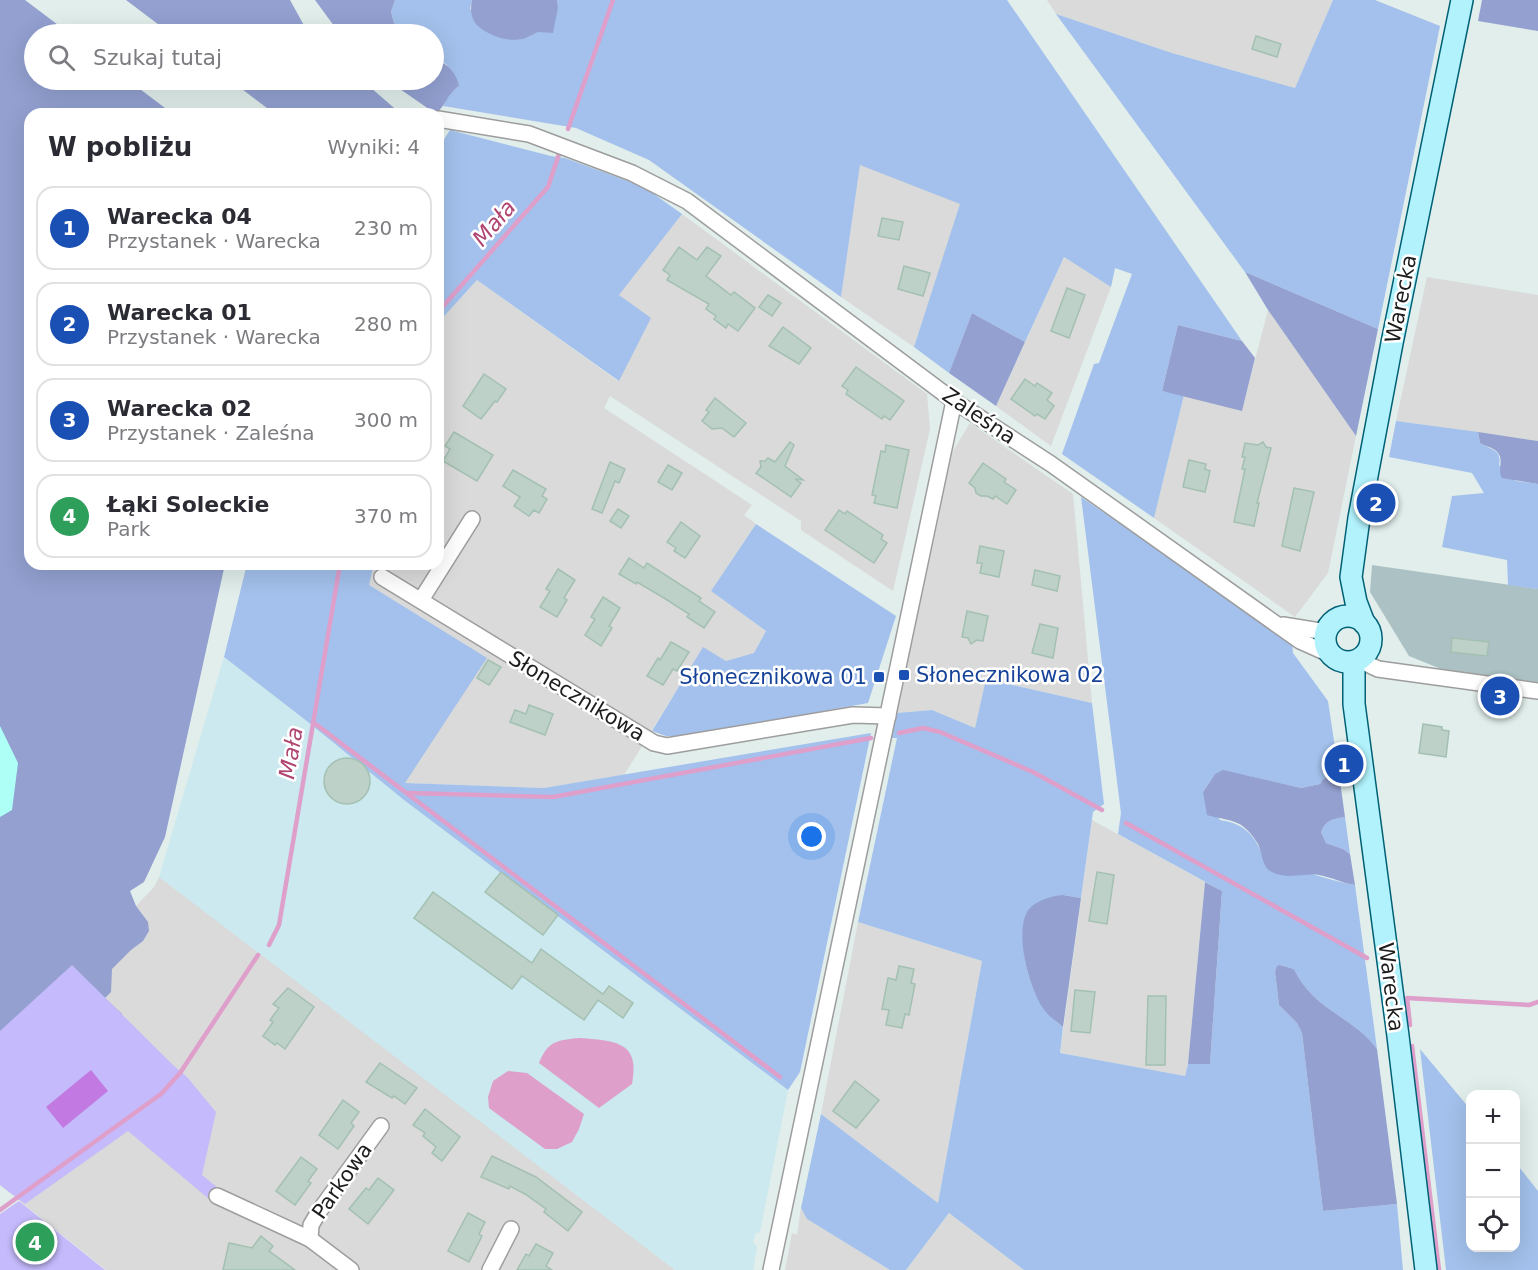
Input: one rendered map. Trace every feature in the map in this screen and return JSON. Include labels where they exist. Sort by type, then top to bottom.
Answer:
[{"type":"street","name":"Warecka","points":[[1331,625],[1340,611],[1351,577],[1359,518],[1392,343],[1462,0]]},
{"type":"street","name":"Zaleśna","points":[[444,120],[529,134],[632,173],[687,201],[954,401],[1052,464],[1300,641],[1378,669],[1538,691]]},
{"type":"street","points":[[771,1270],[954,401]]},
{"type":"street","points":[[444,563],[472,519]]},
{"type":"street","points":[[420,600],[439,570]]},
{"type":"street","name":"Słonecznikowa","points":[[382,577],[654,743],[667,746],[853,715],[888,716]]},
{"type":"street","name":"Warecka","points":[[1351,577],[1356,602],[1364,623]]},
{"type":"street","points":[[1347,616],[1364,623],[1370,634],[1370,647],[1349,658],[1324,644],[1331,625],[1347,616]]},
{"type":"street","name":"Zaleśna","points":[[1277,624],[1331,625]]},
{"type":"street","name":"Warecka","points":[[1349,658],[1344,686],[1354,704],[1426,1270]]},
{"type":"street","name":"Parkowa","points":[[310,1239],[311,1226],[315,1217],[381,1126]]},
{"type":"street","name":"Parkowa","points":[[217,1196],[310,1239],[351,1270]]},
{"type":"street","points":[[490,1270],[511,1229]]},
{"type":"shaded area","points":[[0,0],[25,0],[57,24],[24,24],[24,90],[141,90],[165,108],[24,108],[24,570],[224,570],[165,837],[144,882],[130,891],[136,906],[148,922],[149,931],[143,941],[112,969],[111,992],[105,998],[122,1014],[0,1150]]},
{"type":"shaded area","points":[[126,0],[290,0],[303,24],[158,24]]},
{"type":"shaded area","points":[[315,0],[395,0],[391,12],[394,24],[333,24]]},
{"type":"shaded area","points":[[395,0],[472,0],[470,9],[526,38],[538,32],[558,7],[557,0],[1007,0],[1242,341],[1178,325],[1162,391],[1184,395],[1154,518],[1062,454],[1094,364],[1099,363],[1132,274],[1115,268],[1111,287],[1064,257],[1025,342],[972,313],[949,373],[914,347],[960,204],[860,165],[841,297],[649,160],[576,128],[443,106],[448,95],[459,86],[444,63],[444,24],[394,24],[391,12]]},
{"type":"shaded area","points":[[472,0],[557,0],[558,7],[553,33],[539,32],[514,40],[495,36],[483,30],[474,20]]},
{"type":"shaded area","points":[[1047,0],[1333,0],[1295,88],[1172,53],[1056,14]]},
{"type":"shaded area","points":[[1333,0],[1375,0],[1440,26],[1378,329],[1245,272],[1056,14],[1172,53],[1295,88]]},
{"type":"shaded area","points":[[1482,0],[1538,0],[1538,31],[1478,21]]},
{"type":"shaded area","points":[[444,64],[456,76],[459,86],[440,108],[427,108],[401,90],[444,90]]},
{"type":"shaded area","points":[[243,90],[373,90],[394,108],[267,108]]},
{"type":"shaded area","points":[[450,130],[565,158],[644,187],[682,214],[619,295],[651,318],[619,381],[477,280],[444,316],[444,140]]},
{"type":"shaded area","points":[[860,164],[961,204],[914,347],[841,297]]},
{"type":"shaded area","points":[[682,214],[927,394],[930,429],[893,591],[801,530],[801,521],[610,396],[604,408],[752,505],[744,515],[756,524],[711,591],[766,631],[754,653],[726,661],[703,648],[624,775],[544,788],[404,783],[369,585],[373,570],[444,570],[444,316],[477,280],[618,381],[618,295]]},
{"type":"shaded area","points":[[1064,257],[1111,287],[1051,446],[996,406]]},
{"type":"shaded area","points":[[1245,272],[1378,329],[1356,436],[1268,310]]},
{"type":"shaded area","points":[[1427,277],[1538,295],[1538,441],[1396,421]]},
{"type":"shaded area","points":[[1268,310],[1356,436],[1328,573],[1295,617],[1154,518],[1184,395],[1242,410]]},
{"type":"shaded area","points":[[972,313],[1025,342],[996,406],[949,373]]},
{"type":"shaded area","points":[[1178,325],[1242,341],[1255,358],[1242,411],[1162,391]]},
{"type":"shaded area","points":[[1396,421],[1478,432],[1480,443],[1497,453],[1500,460],[1499,465],[1516,481],[1538,484],[1538,589],[1508,585],[1507,560],[1442,547],[1452,496],[1484,493],[1472,473],[1389,457]]},
{"type":"shaded area","points":[[970,423],[1073,494],[1092,703],[986,679],[975,728],[932,710],[897,713],[953,451]]},
{"type":"shaded area","points":[[1478,432],[1538,441],[1538,484],[1502,478],[1500,456],[1497,451],[1480,443]]},
{"type":"shaded area","points":[[1081,497],[1292,641],[1293,653],[1328,701],[1339,774],[1323,779],[1320,784],[1301,788],[1244,775],[1215,774],[1203,792],[1220,820],[1235,824],[1247,831],[1256,841],[1262,855],[1308,873],[1355,885],[1377,1049],[1357,1028],[1312,995],[1294,969],[1280,965],[1275,972],[1279,1005],[1297,1023],[1302,1033],[1323,1211],[1397,1204],[1403,1270],[1024,1270],[949,1213],[906,1270],[890,1270],[807,1219],[801,1208],[821,1114],[938,1203],[982,961],[858,922],[897,738],[890,738],[897,713],[932,710],[975,728],[986,679],[1092,703],[1104,804],[1093,812],[1081,898],[1063,895],[1024,921],[1024,950],[1030,979],[1043,1006],[1063,1027],[1060,1053],[1185,1076],[1188,1064],[1210,1064],[1222,891],[1118,834],[1121,813]]},
{"type":"shaded area","points":[[756,524],[896,616],[868,703],[685,736],[666,736],[652,731],[703,647],[726,661],[754,653],[766,631],[711,591]]},
{"type":"shaded area","points":[[1372,565],[1538,589],[1538,683],[1446,671],[1409,656],[1370,592]]},
{"type":"shaded area","points":[[246,570],[373,570],[369,585],[487,658],[405,783],[544,788],[871,733],[800,1072],[788,1090],[404,800],[224,657]]},
{"type":"shaded area","points":[[224,657],[404,800],[788,1090],[760,1232],[756,1233],[753,1242],[757,1247],[753,1270],[675,1270],[159,877]]},
{"type":"shaded area","points":[[1223,770],[1301,788],[1320,784],[1323,779],[1339,774],[1345,817],[1333,819],[1321,832],[1326,843],[1350,854],[1355,885],[1319,875],[1283,876],[1269,870],[1264,863],[1258,844],[1248,830],[1233,821],[1207,815],[1203,792],[1215,774]]},
{"type":"shaded area","points":[[1345,817],[1350,854],[1326,843],[1321,832],[1330,821]]},
{"type":"shaded area","points":[[1092,820],[1205,882],[1185,1076],[1060,1053]]},
{"type":"shaded area","points":[[159,877],[675,1270],[106,1270],[0,1185],[0,1031],[136,906],[154,887]]},
{"type":"shaded area","points":[[1205,882],[1222,891],[1210,1064],[1188,1064]]},
{"type":"shaded area","points":[[1063,895],[1081,898],[1063,1027],[1045,1011],[1038,999],[1028,973],[1022,931],[1024,918],[1032,906],[1045,899]]},
{"type":"shaded area","points":[[858,922],[982,961],[938,1203],[821,1114]]},
{"type":"shaded area","points":[[72,965],[187,1077],[216,1112],[202,1175],[218,1188],[216,1205],[128,1131],[25,1204],[0,1185],[0,1031]]},
{"type":"shaded area","points":[[1277,966],[1294,969],[1312,995],[1357,1028],[1377,1049],[1397,1204],[1323,1211],[1302,1033],[1297,1023],[1279,1005],[1275,972]]},
{"type":"shaded area","points":[[580,1038],[613,1042],[628,1051],[632,1059],[634,1070],[632,1084],[599,1108],[539,1063],[546,1050],[554,1043]]},
{"type":"shaded area","points":[[1420,1049],[1466,1104],[1466,1252],[1520,1252],[1520,1168],[1538,1191],[1538,1270],[1446,1270]]},
{"type":"shaded area","points":[[91,1070],[108,1091],[63,1128],[46,1107]]},
{"type":"shaded area","points":[[508,1071],[527,1073],[584,1114],[572,1142],[557,1149],[545,1149],[489,1108],[488,1097],[493,1081]]},
{"type":"shaded area","points":[[19,1201],[105,1270],[0,1270],[0,1214]]},
{"type":"shaded area","points":[[801,1208],[807,1219],[890,1270],[785,1270],[792,1233],[797,1235]]},
{"type":"shaded area","points":[[949,1213],[1024,1270],[906,1270]]},
{"type":"sand","points":[[0,726],[18,763],[12,810],[0,817]]},
{"type":"building","points":[[1256,36],[1281,44],[1277,57],[1252,49]]},
{"type":"building","points":[[882,218],[903,222],[899,240],[878,236]]},
{"type":"building","points":[[679,247],[697,260],[707,247],[721,256],[706,276],[731,295],[734,292],[755,308],[738,331],[728,324],[726,328],[714,319],[716,316],[706,309],[709,304],[667,280],[670,275],[663,270]]},
{"type":"building","points":[[904,266],[930,273],[923,296],[898,289]]},
{"type":"building","points":[[1067,288],[1085,295],[1069,338],[1051,331]]},
{"type":"building","points":[[768,295],[781,303],[772,316],[759,307]]},
{"type":"building","points":[[783,327],[811,348],[799,364],[769,346]]},
{"type":"building","points":[[856,367],[904,401],[890,420],[884,416],[882,419],[846,394],[848,390],[842,386]]},
{"type":"building","points":[[484,374],[506,389],[481,419],[463,406]]},
{"type":"building","points":[[1025,379],[1035,386],[1037,383],[1052,393],[1047,400],[1054,406],[1045,419],[1037,414],[1035,416],[1011,399]]},
{"type":"building","points":[[715,398],[746,423],[734,437],[722,428],[712,429],[702,421],[709,412],[706,410]]},
{"type":"building","points":[[454,432],[493,455],[477,481],[444,462],[450,449],[445,446]]},
{"type":"building","points":[[790,442],[794,445],[785,466],[803,480],[795,479],[801,483],[791,497],[756,473],[761,467],[760,461],[768,458],[775,462]]},
{"type":"building","points":[[1263,442],[1266,447],[1271,448],[1257,503],[1259,503],[1254,526],[1234,522],[1245,469],[1242,469],[1245,457],[1242,457],[1245,443],[1258,445]]},
{"type":"building","points":[[886,445],[909,450],[897,508],[874,503],[876,496],[872,495],[881,451],[885,452]]},
{"type":"building","points":[[1189,460],[1206,464],[1205,469],[1210,471],[1205,492],[1183,487]]},
{"type":"building","points":[[610,462],[625,469],[619,483],[615,481],[602,513],[592,509]]},
{"type":"building","points":[[983,463],[1006,479],[1004,482],[1016,490],[1007,504],[995,496],[993,499],[981,496],[969,483]]},
{"type":"building","points":[[668,465],[682,473],[672,490],[658,482]]},
{"type":"building","points":[[513,470],[546,489],[542,496],[547,499],[539,513],[534,510],[529,516],[514,506],[520,497],[503,486]]},
{"type":"building","points":[[1294,488],[1314,492],[1300,551],[1282,546]]},
{"type":"building","points":[[618,509],[629,516],[621,528],[610,521]]},
{"type":"building","points":[[839,510],[845,514],[847,511],[883,535],[881,539],[887,543],[874,563],[825,530]]},
{"type":"building","points":[[681,522],[700,536],[685,558],[674,551],[676,548],[667,542]]},
{"type":"building","points":[[980,546],[1004,551],[999,577],[980,573],[982,563],[977,563]]},
{"type":"building","points":[[629,558],[644,568],[647,563],[701,598],[699,601],[715,612],[704,628],[687,617],[689,614],[664,598],[619,574]]},
{"type":"building","points":[[558,569],[575,580],[564,598],[567,600],[557,617],[540,607],[550,591],[546,589]]},
{"type":"building","points":[[1035,570],[1060,576],[1057,591],[1032,585]]},
{"type":"building","points":[[603,597],[620,608],[601,646],[585,635],[595,619],[591,617]]},
{"type":"building","points":[[967,611],[988,616],[983,641],[977,640],[971,644],[968,638],[962,637]]},
{"type":"building","points":[[1040,624],[1058,628],[1053,658],[1032,653]]},
{"type":"building","points":[[1452,638],[1489,642],[1487,656],[1451,652]]},
{"type":"building","points":[[671,642],[689,652],[677,671],[673,669],[663,685],[647,676]]},
{"type":"building","points":[[488,660],[501,667],[489,685],[477,678]]},
{"type":"building","points":[[529,705],[553,714],[545,735],[510,722],[515,710],[526,714]]},
{"type":"building","points":[[1423,724],[1442,727],[1442,730],[1449,731],[1446,757],[1419,753]]},
{"type":"building","points":[[347,758],[363,765],[370,781],[363,797],[347,804],[331,797],[324,781],[331,765]]},
{"type":"building","points":[[501,872],[558,915],[543,935],[485,892]]},
{"type":"building","points":[[1097,872],[1114,875],[1107,924],[1089,921]]},
{"type":"building","points":[[433,892],[532,963],[541,949],[603,994],[609,986],[633,1003],[623,1018],[598,1000],[584,1020],[522,976],[512,989],[414,918]]},
{"type":"building","points":[[899,966],[914,969],[911,983],[915,984],[909,1015],[905,1014],[902,1028],[886,1025],[889,1010],[882,1009],[888,978],[896,980]]},
{"type":"building","points":[[288,988],[314,1007],[285,1049],[263,1036],[273,1022],[270,1020],[279,1008],[273,1004]]},
{"type":"building","points":[[1075,990],[1095,992],[1090,1033],[1071,1031]]},
{"type":"building","points":[[1148,996],[1166,996],[1165,1065],[1146,1065]]},
{"type":"building","points":[[380,1063],[417,1088],[405,1104],[366,1082]]},
{"type":"building","points":[[855,1081],[879,1100],[856,1128],[833,1111]]},
{"type":"building","points":[[343,1100],[359,1112],[351,1123],[354,1126],[338,1149],[319,1135]]},
{"type":"building","points":[[425,1109],[460,1137],[442,1161],[432,1153],[436,1147],[423,1136],[425,1133],[413,1125]]},
{"type":"building","points":[[492,1156],[536,1177],[582,1212],[568,1231],[544,1212],[546,1209],[525,1194],[510,1186],[509,1189],[481,1177]]},
{"type":"building","points":[[301,1157],[317,1169],[308,1181],[311,1183],[295,1205],[276,1191]]},
{"type":"building","points":[[378,1178],[394,1190],[368,1224],[349,1209],[366,1188],[369,1190]]},
{"type":"building","points":[[468,1213],[485,1222],[479,1234],[482,1236],[469,1262],[448,1251]]},
{"type":"building","points":[[261,1236],[273,1246],[269,1251],[295,1270],[223,1270],[229,1243],[252,1248]]},
{"type":"building","points":[[536,1244],[553,1253],[546,1266],[552,1270],[517,1270],[526,1254],[529,1256]]},
{"type":"waterway","name":"Mała","points":[[568,129],[613,0]]},
{"type":"waterway","name":"Mała","points":[[444,305],[548,187],[561,148]]},
{"type":"waterway","name":"Mała","points":[[269,945],[279,925],[339,570]]},
{"type":"waterway","points":[[313,722],[780,1077]]},
{"type":"waterway","points":[[899,733],[923,728],[940,732],[1033,772],[1102,810]]},
{"type":"waterway","points":[[408,793],[553,797],[871,738]]},
{"type":"waterway","points":[[1126,823],[1367,958]]},
{"type":"waterway","points":[[0,1210],[161,1094],[180,1073],[258,955]]},
{"type":"waterway","points":[[1410,1025],[1407,998],[1529,1005],[1538,1002]]},
{"type":"waterway","points":[[1412,1046],[1439,1270]]},
{"type":"place","name":"Warecka 01","points":[[1376,503]]},
{"type":"place","name":"Słonecznikowa 02","points":[[904,675]]},
{"type":"place","name":"Słonecznikowa 01","points":[[879,677]]},
{"type":"place","name":"Warecka 02","points":[[1500,696]]},
{"type":"place","name":"Warecka 04","points":[[1344,764]]},
{"type":"place","name":"Łąki Soleckie","points":[[35,1242]]}]
